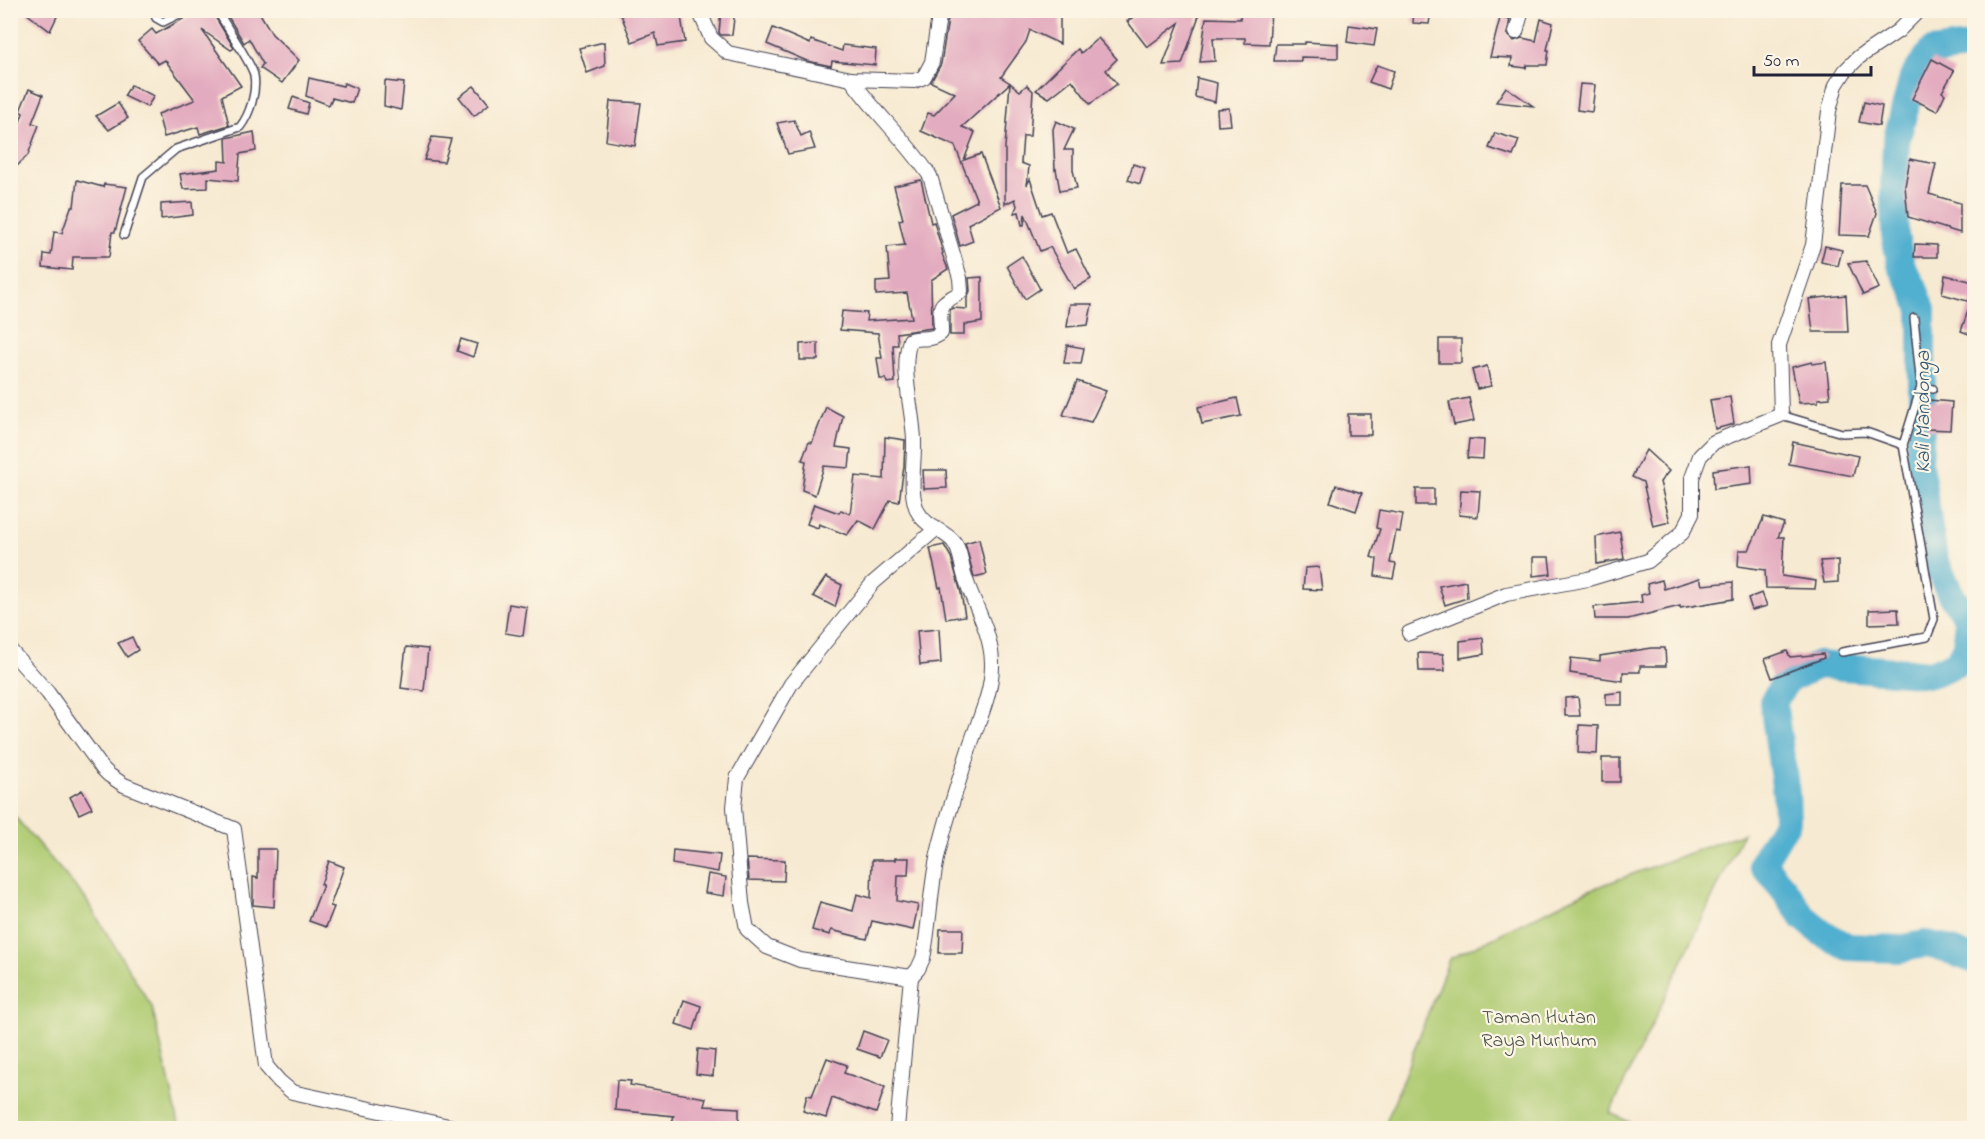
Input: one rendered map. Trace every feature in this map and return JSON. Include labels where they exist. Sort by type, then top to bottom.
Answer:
[{"type":"street","points":[[699,10],[711,38],[728,53],[851,79],[914,81],[924,76],[932,62],[940,10]]},
{"type":"street","points":[[1516,32],[1521,10]]},
{"type":"street","points":[[1409,633],[1506,594],[1588,579],[1648,561],[1682,533],[1692,514],[1692,478],[1700,456],[1714,442],[1782,415],[1779,345],[1813,245],[1829,111],[1836,85],[1845,70],[1859,57],[1898,31],[1919,10]]},
{"type":"street","points":[[851,79],[889,127],[921,162],[930,176],[960,278],[961,291],[954,298],[943,303],[940,308],[941,333],[932,338],[910,340],[908,346],[907,378],[914,439],[915,500],[918,512],[925,522],[952,540],[957,547],[965,579],[978,607],[992,660],[991,679],[984,707],[937,856],[923,958],[911,977],[897,1128]]},
{"type":"street","points":[[911,977],[800,960],[767,947],[747,929],[742,903],[734,807],[737,778],[791,684],[873,583],[936,529]]},
{"type":"street","points":[[10,650],[48,693],[108,775],[124,785],[234,829],[266,1066],[279,1081],[292,1092],[458,1128]]},
{"type":"lane","points":[[153,10],[156,18],[163,22],[187,10]]},
{"type":"lane","points":[[124,235],[143,177],[176,149],[240,128],[246,119],[251,106],[254,74],[217,10]]},
{"type":"lane","points":[[1842,652],[1927,637],[1934,619],[1903,445],[1921,387],[1914,318]]},
{"type":"lane","points":[[1921,387],[1933,389]]},
{"type":"lane","points":[[1782,415],[1842,434],[1866,432],[1903,445]]},
{"type":"green space","points":[[10,811],[85,898],[152,1007],[180,1128],[11,1128]]},
{"type":"green space","name":"Taman Hutan Raya Murhum","points":[[1743,833],[1610,1113],[1642,1128],[1384,1128],[1449,959],[1587,891]]},
{"type":"building","points":[[22,10],[60,10],[50,31]]},
{"type":"building","points":[[199,10],[211,10],[234,48],[231,50],[202,30],[241,86],[222,96],[229,125],[200,134],[198,127],[164,137],[158,114],[195,100],[165,60],[158,64],[138,41],[152,29],[156,34]]},
{"type":"building","points":[[224,10],[258,10],[272,34],[299,60],[282,83],[260,68],[263,64],[249,39],[244,43]]},
{"type":"building","points":[[619,10],[680,10],[685,42],[658,46],[655,33],[632,42]]},
{"type":"building","points":[[721,10],[735,10],[732,35],[719,33]]},
{"type":"building","points":[[951,10],[1060,10],[1060,44],[1030,30],[1026,42],[1001,77],[1010,83],[962,127],[975,132],[964,160],[981,154],[1001,207],[968,224],[973,241],[960,246],[951,214],[977,201],[955,146],[921,131],[928,113],[934,115],[955,93],[931,82],[941,64]]},
{"type":"building","points":[[1145,10],[1201,10],[1182,64],[1163,65],[1179,23],[1147,47],[1127,21]]},
{"type":"building","points":[[1241,10],[1271,10],[1269,44],[1245,43],[1245,38],[1213,38],[1215,61],[1200,62],[1206,18],[1240,19]]},
{"type":"building","points":[[1414,10],[1431,10],[1429,24],[1413,23]]},
{"type":"building","points":[[1500,18],[1510,19],[1507,34],[1514,41],[1522,38],[1536,41],[1541,19],[1553,23],[1547,50],[1549,50],[1547,65],[1527,65],[1526,68],[1511,66],[1512,58],[1490,57]]},
{"type":"building","points":[[1349,25],[1377,29],[1374,46],[1347,42]]},
{"type":"building","points":[[773,28],[810,44],[811,40],[842,51],[843,45],[876,49],[875,65],[832,61],[831,66],[807,61],[767,44]]},
{"type":"building","points":[[1098,38],[1117,59],[1106,70],[1117,84],[1090,104],[1072,80],[1049,98],[1036,90],[1078,49],[1081,53]]},
{"type":"building","points":[[604,42],[605,66],[587,73],[579,48]]},
{"type":"building","points":[[1305,42],[1338,44],[1338,58],[1301,57],[1301,61],[1274,61],[1276,44],[1305,44]]},
{"type":"building","points":[[1932,59],[1954,71],[1942,92],[1945,94],[1937,111],[1912,99]]},
{"type":"building","points":[[1377,65],[1394,71],[1388,89],[1369,82]]},
{"type":"building","points":[[309,78],[343,86],[344,83],[357,88],[352,103],[332,98],[329,105],[306,96]]},
{"type":"building","points":[[1197,78],[1217,83],[1215,102],[1195,97]]},
{"type":"building","points":[[385,81],[404,83],[401,110],[384,106]]},
{"type":"building","points":[[1010,83],[1020,91],[1027,85],[1033,91],[1030,136],[1023,136],[1021,163],[1029,166],[1027,185],[1030,179],[1042,215],[1051,212],[1067,253],[1076,249],[1091,279],[1074,289],[1050,247],[1040,251],[1025,214],[1024,225],[1022,225],[1019,212],[1014,213],[1017,206],[1015,199],[1005,204],[1005,147]]},
{"type":"building","points":[[1580,84],[1595,85],[1592,112],[1577,110]]},
{"type":"building","points":[[131,85],[154,96],[147,107],[124,96]]},
{"type":"building","points":[[474,86],[489,104],[474,116],[459,97]]},
{"type":"building","points":[[1506,87],[1533,106],[1496,102]]},
{"type":"building","points":[[29,89],[43,95],[32,123],[39,125],[28,155],[10,173],[10,151],[23,113],[20,111]]},
{"type":"building","points":[[293,97],[309,103],[306,114],[289,109]]},
{"type":"building","points":[[610,101],[641,103],[635,146],[606,141]]},
{"type":"building","points":[[1864,102],[1882,106],[1879,126],[1859,122]]},
{"type":"building","points":[[118,103],[128,118],[109,130],[96,116]]},
{"type":"building","points":[[1229,108],[1231,125],[1218,126],[1217,109]]},
{"type":"building","points":[[794,120],[801,136],[809,132],[815,149],[788,154],[777,123]]},
{"type":"building","points":[[1056,121],[1074,129],[1064,150],[1073,150],[1073,170],[1077,188],[1060,191],[1055,170],[1053,129]]},
{"type":"building","points":[[254,132],[256,151],[240,154],[238,181],[208,178],[208,188],[183,189],[180,174],[219,169],[219,161],[227,162],[226,138]]},
{"type":"building","points":[[1495,133],[1519,140],[1513,156],[1489,148]]},
{"type":"building","points":[[432,137],[451,139],[444,162],[424,160]]},
{"type":"building","points":[[1910,159],[1936,164],[1929,194],[1960,203],[1960,233],[1908,217],[1905,186]]},
{"type":"building","points":[[1133,164],[1145,168],[1140,184],[1128,180]]},
{"type":"building","points":[[77,180],[103,187],[104,184],[127,187],[115,232],[112,232],[109,257],[73,257],[72,270],[43,267],[44,254],[51,255],[54,232],[62,233],[71,207],[74,207]]},
{"type":"building","points":[[921,180],[931,223],[934,222],[948,269],[931,280],[932,328],[897,333],[898,345],[893,345],[895,382],[887,383],[886,379],[880,379],[877,358],[882,358],[878,333],[840,330],[842,311],[867,313],[866,321],[912,318],[907,293],[876,295],[876,282],[890,281],[887,247],[905,245],[899,220],[903,219],[894,186]]},
{"type":"building","points":[[1842,185],[1865,185],[1877,213],[1869,236],[1839,235]]},
{"type":"building","points":[[192,202],[193,215],[161,219],[161,204]]},
{"type":"building","points":[[1915,244],[1937,245],[1937,257],[1914,257]]},
{"type":"building","points":[[1825,246],[1842,250],[1838,266],[1821,262]]},
{"type":"building","points":[[1022,256],[1040,289],[1025,299],[1007,266]]},
{"type":"building","points":[[1866,261],[1879,288],[1863,295],[1848,263]]},
{"type":"building","points":[[1945,275],[1974,282],[1974,336],[1961,331],[1971,302],[1942,294]]},
{"type":"building","points":[[982,277],[982,322],[964,325],[964,335],[950,335],[950,310],[952,308],[967,309],[967,298],[970,291],[969,278]]},
{"type":"building","points":[[1846,295],[1848,332],[1813,332],[1809,299]]},
{"type":"building","points":[[1070,304],[1092,304],[1088,325],[1067,327]]},
{"type":"building","points":[[461,339],[477,344],[473,357],[457,351]]},
{"type":"building","points":[[1439,339],[1461,339],[1461,363],[1439,363]]},
{"type":"building","points":[[818,343],[818,360],[800,360],[800,344]]},
{"type":"building","points":[[1067,345],[1084,348],[1081,364],[1064,363]]},
{"type":"building","points":[[1812,362],[1812,364],[1826,362],[1830,398],[1818,399],[1818,402],[1799,403],[1792,367]]},
{"type":"building","points":[[1487,366],[1491,386],[1477,389],[1472,370]]},
{"type":"building","points":[[1077,381],[1106,391],[1091,422],[1063,415]]},
{"type":"building","points":[[1730,397],[1734,424],[1715,429],[1710,400]]},
{"type":"building","points":[[1237,398],[1241,416],[1202,424],[1198,407]]},
{"type":"building","points":[[1469,398],[1474,421],[1454,425],[1449,402]]},
{"type":"building","points":[[1928,400],[1952,402],[1950,430],[1926,429]]},
{"type":"building","points":[[826,407],[843,416],[836,447],[851,449],[849,468],[824,466],[815,495],[802,490],[806,461],[802,460],[809,442],[812,443]]},
{"type":"building","points":[[1348,414],[1371,414],[1371,435],[1348,435]]},
{"type":"building","points":[[885,437],[905,440],[904,466],[899,502],[890,500],[875,529],[858,520],[847,535],[819,524],[818,528],[807,524],[814,504],[839,513],[841,510],[850,514],[855,476],[884,479]]},
{"type":"building","points":[[1469,439],[1484,440],[1483,459],[1467,458]]},
{"type":"building","points":[[1793,442],[1858,456],[1853,476],[1789,464]]},
{"type":"building","points":[[1646,450],[1669,471],[1660,482],[1670,522],[1653,526],[1643,482],[1632,477]]},
{"type":"building","points":[[1751,465],[1752,484],[1714,489],[1713,470]]},
{"type":"building","points":[[923,470],[946,470],[947,488],[924,489]]},
{"type":"building","points":[[1336,485],[1362,493],[1356,511],[1330,502]]},
{"type":"building","points":[[1416,489],[1434,489],[1434,505],[1416,505]]},
{"type":"building","points":[[1461,490],[1480,491],[1478,517],[1459,515]]},
{"type":"building","points":[[1379,510],[1403,514],[1400,532],[1396,531],[1390,563],[1396,564],[1393,579],[1375,576],[1377,559],[1371,557],[1380,529],[1376,528]]},
{"type":"building","points":[[1764,517],[1784,523],[1778,537],[1784,537],[1782,576],[1816,581],[1815,589],[1766,588],[1765,570],[1738,566],[1739,550],[1749,550]]},
{"type":"building","points":[[1620,532],[1624,559],[1597,564],[1596,537]]},
{"type":"building","points":[[979,539],[987,574],[974,577],[965,543]]},
{"type":"building","points":[[944,545],[951,557],[965,616],[946,619],[941,587],[939,588],[930,548]]},
{"type":"building","points":[[1533,557],[1549,557],[1551,574],[1533,576]]},
{"type":"building","points":[[1838,560],[1838,582],[1824,583],[1820,561]]},
{"type":"building","points":[[1319,567],[1322,590],[1303,589],[1305,568]]},
{"type":"building","points":[[826,577],[842,585],[835,607],[813,596]]},
{"type":"building","points":[[1700,578],[1702,585],[1733,582],[1733,599],[1680,608],[1680,606],[1628,619],[1595,619],[1594,607],[1642,602],[1641,595],[1649,593],[1647,584],[1662,580],[1664,589]]},
{"type":"building","points":[[1466,581],[1467,598],[1445,605],[1439,586]]},
{"type":"building","points":[[1762,593],[1767,606],[1752,610],[1748,598]]},
{"type":"building","points":[[509,604],[527,607],[523,636],[505,633]]},
{"type":"building","points":[[1898,609],[1899,623],[1869,624],[1869,610]]},
{"type":"building","points":[[939,629],[941,663],[920,665],[917,631]]},
{"type":"building","points":[[132,637],[138,650],[127,657],[118,643]]},
{"type":"building","points":[[1483,638],[1484,654],[1460,658],[1460,641]]},
{"type":"building","points":[[406,647],[428,649],[424,691],[401,688]]},
{"type":"building","points":[[1665,648],[1666,666],[1640,666],[1640,672],[1623,672],[1623,681],[1570,673],[1571,658],[1600,661],[1600,656]]},
{"type":"building","points":[[1787,651],[1790,657],[1823,654],[1824,658],[1772,678],[1765,659]]},
{"type":"building","points":[[1418,653],[1443,654],[1445,671],[1419,671]]},
{"type":"building","points":[[1622,692],[1622,705],[1606,705],[1606,694]]},
{"type":"building","points":[[1578,697],[1580,716],[1565,716],[1565,698]]},
{"type":"building","points":[[1579,725],[1598,726],[1597,754],[1578,753]]},
{"type":"building","points":[[1602,758],[1620,758],[1620,782],[1602,782]]},
{"type":"building","points":[[82,790],[92,808],[79,814],[70,797]]},
{"type":"building","points":[[258,849],[276,849],[274,907],[253,905],[253,877],[258,878]]},
{"type":"building","points":[[673,850],[720,855],[718,872],[672,864]]},
{"type":"building","points":[[895,858],[909,858],[908,875],[898,875],[897,901],[918,905],[913,930],[872,921],[867,939],[831,930],[830,935],[812,930],[820,902],[853,911],[857,894],[871,898],[872,860],[895,860]]},
{"type":"building","points":[[747,859],[785,860],[784,881],[749,880]]},
{"type":"building","points":[[329,861],[344,867],[330,906],[334,907],[326,927],[309,921],[323,885],[321,884]]},
{"type":"building","points":[[708,874],[726,877],[724,896],[705,893]]},
{"type":"building","points":[[940,929],[963,929],[962,953],[939,953]]},
{"type":"building","points":[[684,1000],[701,1006],[694,1030],[676,1024]]},
{"type":"building","points":[[863,1031],[887,1040],[880,1057],[857,1049]]},
{"type":"building","points":[[698,1049],[715,1051],[713,1076],[696,1074]]},
{"type":"building","points":[[827,1058],[847,1065],[844,1073],[885,1087],[876,1113],[832,1098],[826,1118],[803,1111],[807,1095],[812,1096]]},
{"type":"building","points":[[617,1080],[631,1081],[630,1085],[706,1098],[704,1106],[739,1108],[739,1128],[709,1128],[672,1122],[674,1116],[615,1110]]},
{"type":"waterway","name":"Kali Mandonga","points":[[1974,46],[1931,52],[1913,78],[1896,142],[1894,191],[1895,235],[1901,265],[1914,288],[1922,310],[1922,404],[1919,464],[1934,559],[1951,595],[1968,619],[1966,646],[1957,663],[1931,674],[1818,665],[1787,680],[1773,702],[1786,793],[1787,821],[1762,863],[1803,917],[1824,934],[1848,947],[1899,949],[1925,944],[1941,947],[1974,960]]}]
